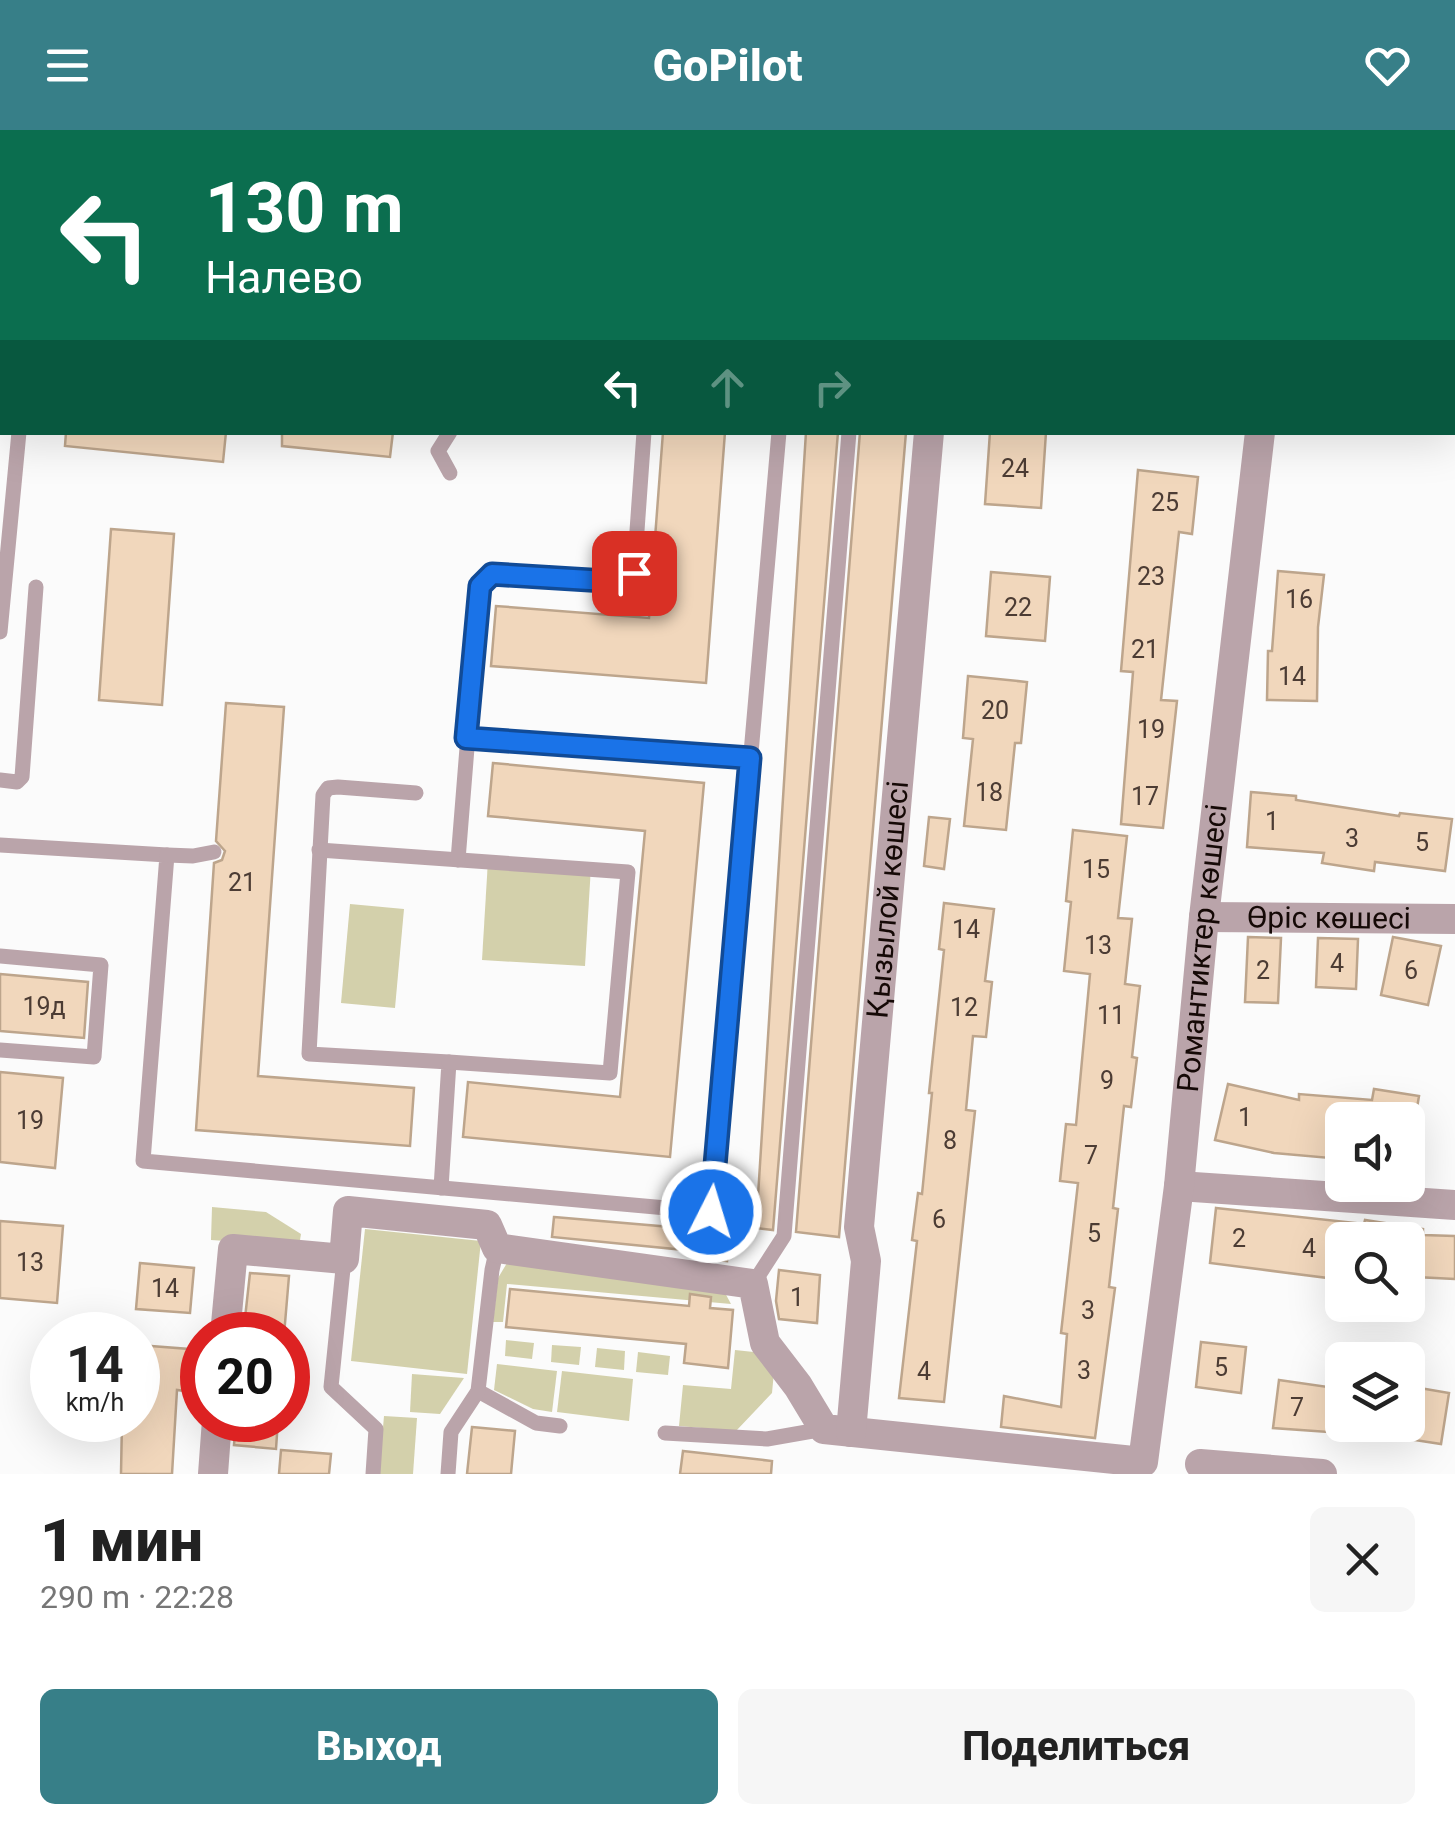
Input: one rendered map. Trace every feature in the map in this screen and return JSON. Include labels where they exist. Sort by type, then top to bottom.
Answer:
[{"type":"street","name":"Қызылой көшесі","points":[[837,1431],[857,1368],[866,1260],[859,1226],[929,435]]},
{"type":"street","name":"Романтиктер көшесі","points":[[837,1431],[1143,1462],[1179,1186],[1204,917],[1260,435]]},
{"type":"street","name":"Өріс көшесі","points":[[1204,917],[1455,918]]},
{"type":"street","points":[[1179,1186],[1455,1205]]},
{"type":"street","points":[[227,1312],[233,1249],[344,1260],[348,1211],[488,1225],[497,1248],[754,1284],[765,1343],[837,1431]]},
{"type":"street","points":[[212,1474],[216,1442]]},
{"type":"street","points":[[1200,1464],[1322,1474]]},
{"type":"lane","points":[[0,632],[19,435]]},
{"type":"lane","points":[[448,435],[438,451],[450,472]]},
{"type":"lane","points":[[458,860],[480,586],[492,574],[622,582],[634,573],[644,435]]},
{"type":"lane","points":[[167,856],[143,1161],[711,1212],[779,435]]},
{"type":"lane","points":[[754,1284],[784,1236],[849,435]]},
{"type":"lane","points":[[0,780],[17,782],[22,777],[36,587]]},
{"type":"lane","points":[[466,738],[750,758]]},
{"type":"lane","points":[[319,850],[628,872],[610,1073],[308,1054],[319,850],[323,795],[328,788],[416,793]]},
{"type":"lane","points":[[0,844],[167,856],[214,852]]},
{"type":"lane","points":[[0,956],[102,965],[94,1057],[0,1050]]},
{"type":"lane","points":[[441,1188],[449,1062]]},
{"type":"lane","points":[[448,1474],[452,1432],[478,1392],[497,1248]]},
{"type":"lane","points":[[344,1260],[330,1388],[376,1430],[373,1474]]},
{"type":"lane","points":[[478,1392],[536,1423],[560,1426]]},
{"type":"lane","points":[[666,1432],[767,1439],[837,1431]]},
{"type":"shaded area","points":[[488,860],[591,866],[585,966],[482,960]]},
{"type":"shaded area","points":[[350,904],[404,909],[395,1008],[341,1003]]},
{"type":"shaded area","points":[[212,1207],[266,1212],[301,1234],[299,1246],[211,1240]]},
{"type":"shaded area","points":[[365,1229],[481,1241],[467,1374],[351,1361]]},
{"type":"shaded area","points":[[507,1263],[717,1278],[731,1304],[507,1284],[503,1322],[493,1322],[498,1278]]},
{"type":"shaded area","points":[[506,1340],[534,1343],[532,1359],[505,1356]]},
{"type":"shaded area","points":[[552,1345],[581,1347],[579,1365],[551,1362]]},
{"type":"shaded area","points":[[597,1348],[625,1351],[624,1370],[595,1367]]},
{"type":"shaded area","points":[[735,1350],[763,1353],[775,1361],[772,1393],[736,1431],[679,1426],[683,1385],[731,1389]]},
{"type":"shaded area","points":[[638,1352],[670,1356],[668,1375],[636,1372]]},
{"type":"shaded area","points":[[497,1364],[557,1371],[552,1412],[533,1409],[494,1390]]},
{"type":"shaded area","points":[[562,1371],[633,1379],[629,1421],[557,1412]]},
{"type":"shaded area","points":[[412,1374],[464,1378],[440,1414],[410,1412]]},
{"type":"shaded area","points":[[384,1416],[417,1418],[413,1474],[379,1474]]},
{"type":"building","points":[[66,435],[226,435],[223,462],[65,446]]},
{"type":"building","points":[[282,435],[393,435],[390,457],[282,446]]},
{"type":"building","points":[[663,435],[725,435],[706,683],[491,666],[496,606],[649,618]]},
{"type":"building","points":[[806,435],[838,435],[773,1230],[756,1228]]},
{"type":"building","points":[[860,435],[906,435],[839,1237],[796,1232]]},
{"type":"building","points":[[990,435],[1046,435],[1041,508],[985,504]]},
{"type":"building","points":[[1138,470],[1198,477],[1192,534],[1179,532],[1161,700],[1177,701],[1163,828],[1121,824],[1133,672],[1121,671]]},
{"type":"building","points":[[111,529],[174,534],[162,705],[99,700]]},
{"type":"building","points":[[1278,571],[1324,575],[1318,627],[1317,701],[1267,700],[1268,651],[1272,651]]},
{"type":"building","points":[[991,572],[1050,577],[1045,641],[986,636]]},
{"type":"building","points":[[968,676],[1027,682],[1021,743],[1015,743],[1006,830],[964,826],[973,739],[963,738]]},
{"type":"building","points":[[226,703],[284,707],[258,1076],[414,1088],[410,1146],[196,1130],[214,863],[222,860],[225,851],[216,841]]},
{"type":"building","points":[[493,763],[704,783],[670,1157],[463,1137],[468,1082],[620,1097],[645,831],[488,816]]},
{"type":"building","points":[[1251,792],[1296,796],[1296,800],[1399,816],[1400,813],[1452,819],[1445,871],[1375,862],[1374,871],[1322,863],[1324,853],[1247,847]]},
{"type":"building","points":[[929,817],[950,819],[944,869],[924,866]]},
{"type":"building","points":[[1073,830],[1127,836],[1118,918],[1132,919],[1125,984],[1140,986],[1132,1057],[1137,1058],[1131,1107],[1124,1106],[1113,1208],[1118,1209],[1109,1287],[1115,1288],[1095,1438],[1001,1427],[1004,1396],[1061,1407],[1067,1334],[1061,1333],[1078,1183],[1060,1181],[1066,1124],[1076,1125],[1090,974],[1064,971]]},
{"type":"building","points":[[944,903],[994,909],[985,981],[992,982],[986,1037],[973,1036],[966,1110],[975,1111],[944,1402],[899,1398],[917,1241],[912,1240],[918,1193],[922,1194],[932,1093]]},
{"type":"building","points":[[1248,937],[1281,938],[1278,1003],[1245,1002]]},
{"type":"building","points":[[1393,937],[1441,946],[1428,1005],[1381,995]]},
{"type":"building","points":[[1318,938],[1358,939],[1356,989],[1316,987]]},
{"type":"building","points":[[0,974],[88,982],[84,1038],[0,1031]]},
{"type":"building","points":[[0,1072],[63,1078],[55,1168],[0,1162]]},
{"type":"building","points":[[1228,1084],[1299,1100],[1299,1094],[1372,1100],[1374,1089],[1419,1096],[1418,1102],[1325,1102],[1325,1158],[1274,1153],[1215,1140]]},
{"type":"building","points":[[1216,1208],[1346,1222],[1325,1222],[1325,1278],[1210,1263]]},
{"type":"building","points":[[554,1217],[729,1232],[727,1261],[694,1257],[694,1251],[552,1237]]},
{"type":"building","points":[[0,1221],[63,1226],[57,1303],[0,1298]]},
{"type":"building","points":[[1425,1235],[1455,1236],[1455,1279],[1425,1277]]},
{"type":"building","points":[[140,1263],[194,1268],[190,1312],[136,1309]]},
{"type":"building","points":[[779,1270],[820,1275],[817,1323],[779,1319]]},
{"type":"building","points":[[250,1273],[289,1276],[286,1312],[246,1312]]},
{"type":"building","points":[[510,1289],[689,1306],[690,1294],[711,1297],[710,1308],[733,1310],[728,1368],[684,1363],[686,1344],[506,1327]]},
{"type":"building","points":[[1201,1342],[1246,1347],[1241,1393],[1196,1387]]},
{"type":"building","points":[[160,1347],[180,1348],[172,1474],[121,1474],[122,1442],[160,1442]]},
{"type":"building","points":[[1279,1380],[1325,1387],[1325,1432],[1273,1428]]},
{"type":"building","points":[[1425,1389],[1449,1393],[1441,1444],[1425,1442]]},
{"type":"building","points":[[472,1427],[515,1431],[511,1474],[467,1474]]},
{"type":"building","points":[[234,1442],[276,1442],[276,1449]]},
{"type":"building","points":[[281,1450],[331,1454],[329,1474],[279,1474]]},
{"type":"building","points":[[683,1451],[772,1461],[771,1474],[680,1474]]},
{"type":"route","points":[[634,573],[622,582],[492,574],[480,586],[466,738],[750,758],[711,1212]]}]
